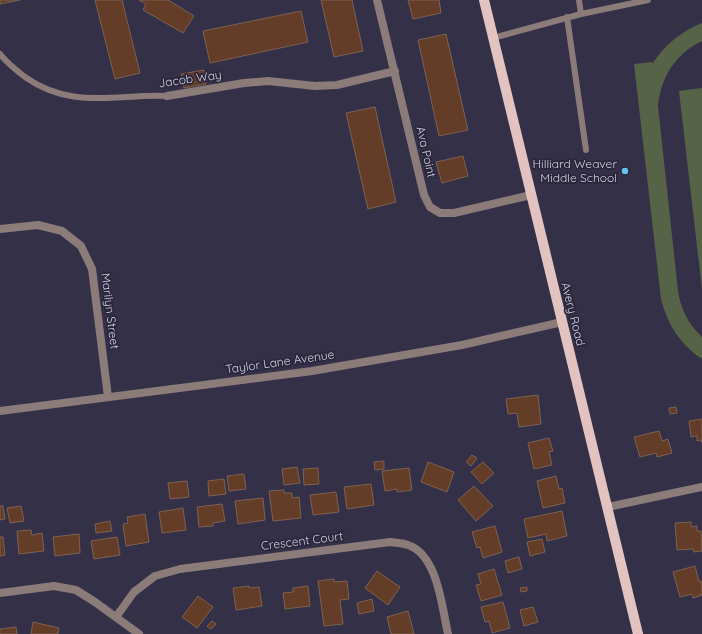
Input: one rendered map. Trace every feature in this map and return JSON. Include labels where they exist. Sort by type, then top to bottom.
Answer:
[{"type":"main road","name":"Avery Road","points":[[484,0],[638,634]]},
{"type":"street","name":"Ava Point","points":[[378,0],[424,196],[430,207],[440,213],[454,213],[531,195]]},
{"type":"street","name":"Jacob Way","points":[[167,96],[244,83],[268,81],[315,86],[337,85],[395,71]]},
{"type":"street","name":"Marilyn Street","points":[[0,229],[38,225],[62,230],[81,246],[92,269],[99,315],[108,397]]},
{"type":"street","name":"Taylor Lane Avenue","points":[[0,411],[312,371],[462,345],[562,322]]},
{"type":"street","points":[[608,507],[702,487]]},
{"type":"street","name":"Crescent Court","points":[[116,617],[134,592],[155,576],[180,569],[390,542],[410,546],[425,557],[435,574],[448,634]]},
{"type":"street","points":[[0,593],[54,586],[76,590],[139,634]]},
{"type":"lane","points":[[579,0],[581,14]]},
{"type":"lane","points":[[493,38],[567,17],[648,0]]},
{"type":"lane","points":[[567,17],[586,150]]},
{"type":"lane","name":"Jacob Way","points":[[0,54],[18,72],[34,84],[54,93],[74,97],[99,99],[167,96]]},
{"type":"green space","points":[[702,23],[702,41],[692,46],[671,68],[662,85],[658,106],[678,291],[686,316],[702,337],[702,359],[687,347],[676,333],[667,317],[661,299],[634,64],[652,62],[652,64],[662,51],[680,35]]},
{"type":"green space","points":[[702,88],[702,289],[679,91]]},
{"type":"building","points":[[0,0],[20,0],[0,4]]},
{"type":"building","points":[[95,0],[122,0],[140,73],[115,79]]},
{"type":"building","points":[[139,0],[168,0],[194,16],[183,33],[143,10],[146,4]]},
{"type":"building","points":[[321,0],[352,0],[363,51],[334,57]]},
{"type":"building","points":[[408,0],[439,0],[441,13],[413,19]]},
{"type":"building","points":[[301,11],[308,42],[210,63],[203,31]]},
{"type":"building","points":[[446,34],[468,130],[439,136],[418,40]]},
{"type":"building","points":[[204,70],[206,84],[184,88],[181,74]]},
{"type":"building","points":[[375,107],[396,202],[368,209],[346,113]]},
{"type":"building","points":[[463,156],[468,176],[442,183],[436,162]]},
{"type":"building","points":[[538,395],[541,424],[519,427],[517,413],[508,414],[506,399]]},
{"type":"building","points":[[676,407],[677,413],[670,414],[669,408]]},
{"type":"building","points":[[702,419],[702,443],[701,440],[697,441],[697,436],[691,437],[689,421]]},
{"type":"building","points":[[659,431],[662,441],[668,439],[672,453],[657,457],[656,453],[640,457],[634,437]]},
{"type":"building","points":[[549,438],[553,451],[549,452],[552,465],[534,469],[528,443]]},
{"type":"building","points":[[472,455],[477,458],[471,466],[466,462]]},
{"type":"building","points":[[384,461],[384,469],[375,470],[374,462]]},
{"type":"building","points":[[428,462],[454,472],[447,492],[421,482]]},
{"type":"building","points":[[483,462],[494,473],[482,484],[471,472]]},
{"type":"building","points":[[297,467],[300,483],[284,485],[282,469]]},
{"type":"building","points":[[318,468],[319,484],[304,485],[303,469]]},
{"type":"building","points":[[409,468],[412,490],[397,492],[397,489],[385,491],[382,471]]},
{"type":"building","points":[[244,474],[246,489],[229,491],[227,476]]},
{"type":"building","points":[[556,476],[559,489],[562,488],[565,503],[543,508],[537,481]]},
{"type":"building","points":[[224,479],[226,494],[209,496],[208,481]]},
{"type":"building","points":[[187,481],[189,497],[170,499],[168,483]]},
{"type":"building","points":[[371,484],[374,505],[347,509],[344,487]]},
{"type":"building","points":[[474,486],[493,506],[476,521],[458,500]]},
{"type":"building","points":[[284,490],[284,493],[292,493],[292,498],[299,497],[301,518],[273,521],[269,491]]},
{"type":"building","points":[[336,492],[339,512],[313,515],[310,495]]},
{"type":"building","points":[[263,498],[265,520],[238,524],[235,501]]},
{"type":"building","points":[[222,504],[225,521],[213,523],[213,526],[199,527],[197,507]]},
{"type":"building","points":[[0,506],[3,506],[5,519],[0,520]]},
{"type":"building","points":[[21,506],[24,521],[10,523],[7,508]]},
{"type":"building","points":[[183,508],[186,530],[162,533],[159,512]]},
{"type":"building","points":[[562,511],[567,536],[547,541],[546,534],[528,538],[524,519]]},
{"type":"building","points":[[145,514],[149,542],[126,546],[123,524],[128,523],[127,517]]},
{"type":"building","points":[[110,521],[112,531],[96,533],[95,524]]},
{"type":"building","points":[[691,522],[691,527],[697,526],[697,531],[701,531],[702,551],[694,552],[693,549],[677,550],[675,523]]},
{"type":"building","points":[[495,526],[502,552],[483,558],[480,547],[477,548],[472,532]]},
{"type":"building","points":[[31,530],[32,535],[42,533],[44,551],[19,554],[17,531]]},
{"type":"building","points":[[79,534],[80,553],[55,556],[53,537]]},
{"type":"building","points":[[0,537],[3,537],[5,555],[0,556]]},
{"type":"building","points":[[117,537],[120,555],[94,559],[91,541]]},
{"type":"building","points":[[542,539],[545,552],[530,556],[527,542]]},
{"type":"building","points":[[519,557],[522,569],[508,573],[505,561]]},
{"type":"building","points":[[695,566],[699,582],[702,581],[702,595],[693,598],[692,594],[680,597],[673,572]]},
{"type":"building","points":[[494,569],[502,595],[481,601],[476,585],[481,584],[478,574]]},
{"type":"building","points":[[377,571],[400,587],[388,605],[365,588]]},
{"type":"building","points":[[334,579],[334,582],[347,581],[349,599],[340,600],[343,624],[324,626],[318,581]]},
{"type":"building","points":[[249,586],[249,588],[259,587],[262,606],[236,610],[233,588]]},
{"type":"building","points":[[308,586],[310,606],[285,609],[283,593],[293,592],[293,588]]},
{"type":"building","points":[[527,587],[527,591],[521,592],[520,588]]},
{"type":"building","points":[[198,596],[213,607],[197,628],[182,617]]},
{"type":"building","points":[[372,599],[374,611],[359,614],[357,603]]},
{"type":"building","points":[[503,602],[510,628],[492,633],[489,621],[485,622],[481,607]]},
{"type":"building","points":[[533,607],[538,622],[524,626],[520,610]]},
{"type":"building","points":[[408,611],[414,634],[391,634],[387,617]]},
{"type":"building","points":[[212,621],[216,624],[211,629],[207,626]]},
{"type":"building","points":[[33,622],[59,628],[58,634],[31,634]]},
{"type":"building","points":[[16,627],[17,634],[0,634],[0,629]]},
{"type":"place","name":"Hilliard Weaver Middle School","points":[[625,171]]}]
